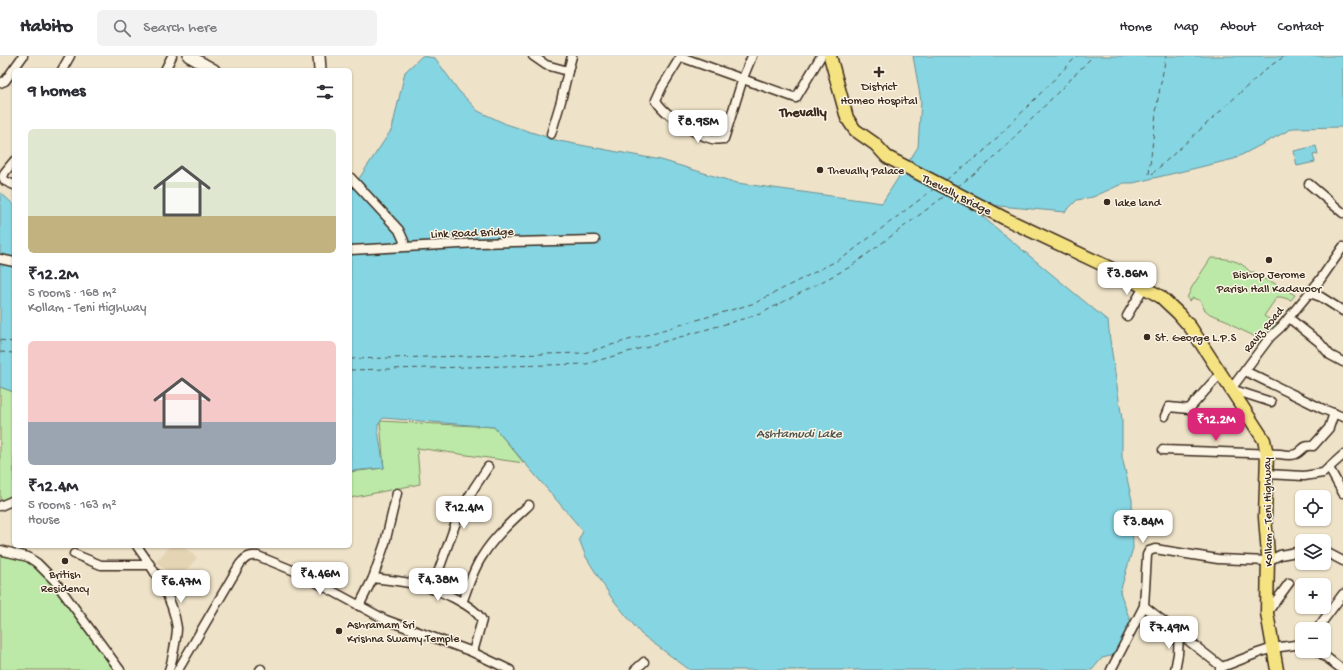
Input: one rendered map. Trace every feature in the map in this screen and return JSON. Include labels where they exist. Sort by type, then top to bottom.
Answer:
[{"type":"main road","name":"Thevally Bridge","points":[[830,56],[846,118],[855,130],[875,144],[887,157],[1006,219]]},
{"type":"main road","name":"Kollam - Teni Highway","points":[[1006,219],[1112,268],[1161,297],[1192,328],[1264,440],[1267,454],[1265,517],[1268,561],[1267,613],[1277,670]]},
{"type":"street","points":[[14,68],[23,56]]},
{"type":"street","points":[[63,68],[70,56]]},
{"type":"street","points":[[166,68],[172,56]]},
{"type":"street","points":[[189,56],[210,68]]},
{"type":"street","points":[[319,56],[320,68]]},
{"type":"street","points":[[533,56],[546,65],[568,71]]},
{"type":"street","points":[[551,134],[572,56]]},
{"type":"street","points":[[752,56],[743,78],[724,139],[712,139],[685,126],[659,106],[656,100],[662,87],[681,56],[743,78],[796,98],[821,56]]},
{"type":"street","points":[[0,83],[5,81],[12,71]]},
{"type":"street","points":[[12,163],[1,175],[5,181],[12,184]]},
{"type":"street","points":[[352,179],[399,230],[404,241],[403,245],[400,247]]},
{"type":"street","points":[[1308,184],[1343,213]]},
{"type":"street","name":"Link Road Bridge","points":[[352,250],[478,243],[595,240]]},
{"type":"street","name":"Raviz Road","points":[[1231,389],[1270,337],[1289,318],[1342,252]]},
{"type":"street","points":[[0,259],[12,262]]},
{"type":"street","points":[[1127,316],[1144,287]]},
{"type":"street","points":[[1310,293],[1321,297],[1343,311]]},
{"type":"street","points":[[1289,318],[1319,342],[1330,355],[1343,362]]},
{"type":"street","points":[[1245,371],[1323,409],[1343,417]]},
{"type":"street","points":[[1165,416],[1169,407],[1189,409],[1221,374]]},
{"type":"street","points":[[1231,389],[1271,402]]},
{"type":"street","points":[[1163,450],[1296,454],[1307,446],[1313,446],[1329,428],[1334,413]]},
{"type":"street","points":[[1266,474],[1312,475],[1323,473],[1343,455]]},
{"type":"street","points":[[432,589],[459,514],[488,467]]},
{"type":"street","points":[[1329,468],[1343,493]]},
{"type":"street","points":[[359,606],[373,578],[385,543],[397,493]]},
{"type":"street","points":[[0,506],[12,501]]},
{"type":"street","points":[[462,603],[474,570],[482,555],[508,524],[529,505]]},
{"type":"street","points":[[138,548],[158,576],[171,606],[177,629],[169,670]]},
{"type":"street","points":[[1111,670],[1144,606],[1147,555],[1154,549],[1218,558],[1268,561],[1280,555],[1295,552]]},
{"type":"street","points":[[0,550],[28,557],[37,563],[54,580],[120,670]]},
{"type":"street","points":[[74,554],[101,565],[150,565]]},
{"type":"street","points":[[178,670],[240,564],[248,556],[252,555],[297,572],[386,620],[473,652],[510,670]]},
{"type":"street","points":[[1331,555],[1343,561]]},
{"type":"street","points":[[373,578],[418,585],[432,589],[472,609],[480,616],[482,620],[473,652]]},
{"type":"street","points":[[1267,613],[1289,583]]},
{"type":"street","points":[[1322,622],[1343,594]]},
{"type":"street","points":[[1144,606],[1221,668],[1273,648],[1295,645]]},
{"type":"street","points":[[1175,670],[1178,654],[1179,633]]},
{"type":"street","points":[[1327,658],[1343,670]]},
{"type":"street","points":[[635,670],[644,662]]},
{"type":"shaded area","points":[[168,548],[185,548],[197,558],[178,579],[156,562]]},
{"type":"green space","points":[[1211,258],[1222,258],[1238,262],[1250,272],[1254,272],[1264,279],[1295,295],[1291,300],[1277,297],[1264,316],[1277,324],[1261,341],[1237,328],[1226,320],[1210,314],[1204,309],[1201,301],[1193,298],[1189,301],[1187,298],[1192,287]]},
{"type":"green space","points":[[0,387],[12,391],[12,498],[0,503]]},
{"type":"green space","points":[[380,421],[494,427],[524,463],[417,448],[420,484],[352,498],[352,472],[384,468]]},
{"type":"green space","points":[[0,556],[34,561],[114,670],[0,670]]},
{"type":"water","name":"Ashtamudi Lake","points":[[422,56],[435,58],[458,90],[478,111],[506,124],[559,141],[661,160],[737,183],[882,203],[918,147],[921,101],[913,56],[1343,56],[1343,127],[1293,128],[1234,159],[1133,183],[1124,183],[1093,197],[1077,200],[1065,212],[966,203],[1108,321],[1122,419],[1122,457],[1132,500],[1133,548],[1120,592],[1131,623],[1115,655],[1102,658],[1092,670],[690,670],[641,634],[611,597],[586,557],[579,539],[583,531],[494,427],[383,418],[378,425],[378,430],[384,468],[352,471],[352,189],[392,129],[405,72]]},
{"type":"water","points":[[1316,146],[1318,154],[1313,155],[1315,162],[1297,166],[1294,151]]},
{"type":"water","points":[[0,192],[12,203],[12,391],[0,387]]},
{"type":"ferry route","points":[[946,180],[984,151],[1077,56]]},
{"type":"ferry route","points":[[957,187],[992,160],[1093,56]]},
{"type":"ferry route","points":[[1149,174],[1157,104],[1166,56]]},
{"type":"ferry route","points":[[1152,174],[1267,68],[1285,56]]},
{"type":"ferry route","points":[[352,359],[584,353],[755,303],[844,257],[935,188]]},
{"type":"ferry route","points":[[352,370],[586,364],[760,314],[850,267],[946,195]]},
{"type":"ferry route","points":[[0,340],[12,342]]},
{"type":"ferry route","points":[[0,352],[12,353]]},
{"type":"place","name":"District Homeo Hospital","points":[[879,72]]},
{"type":"place","name":"Thevally Palace","points":[[820,170]]},
{"type":"place","name":"lake land","points":[[1107,202]]},
{"type":"place","name":"Bishop Jerome Parish Hall Kadavoor","points":[[1269,260]]},
{"type":"place","name":"St. George L.P.S","points":[[1147,337]]},
{"type":"place","name":"British Residency","points":[[65,561]]},
{"type":"place","name":"Ashramam Sri Krishna Swamy Temple","points":[[339,631]]},
{"type":"district","name":"Thevally","points":[[803,111]]}]
